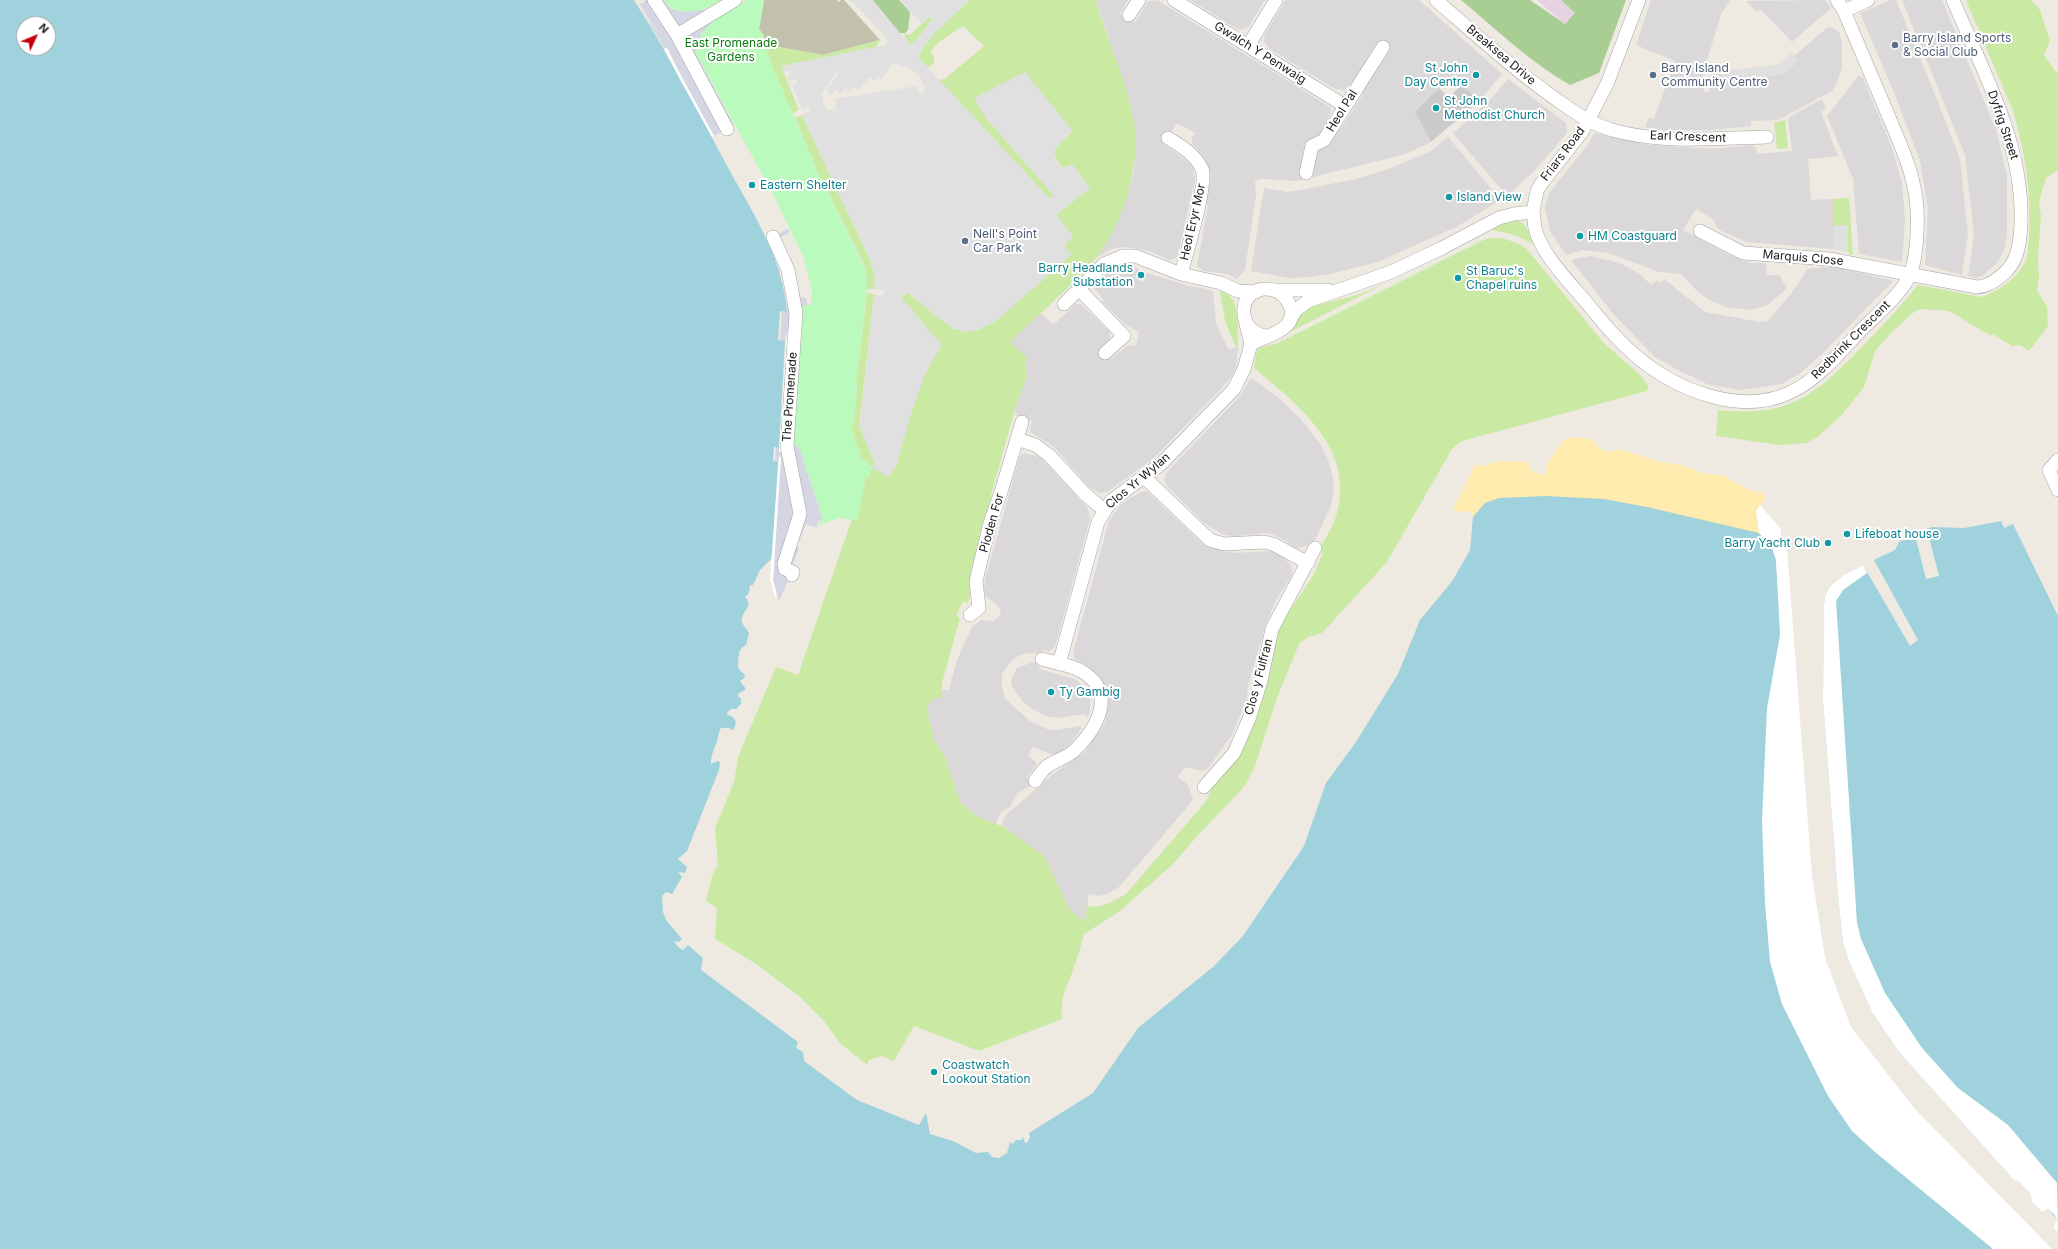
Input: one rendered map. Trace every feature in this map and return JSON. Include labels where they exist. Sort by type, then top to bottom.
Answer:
[{"type":"street","points":[[654,0],[677,34],[727,129]]},
{"type":"street","points":[[677,34],[735,0]]},
{"type":"street","points":[[1129,15],[1139,0]]},
{"type":"street","name":"Gwalch Y Penwaig","points":[[1174,0],[1345,106]]},
{"type":"street","points":[[1248,46],[1276,0]]},
{"type":"street","name":"Breaksea Drive","points":[[1436,0],[1513,67],[1588,122]]},
{"type":"street","name":"Friars Road","points":[[1533,212],[1537,191],[1541,184],[1574,143],[1588,122],[1607,84],[1639,0]]},
{"type":"street","points":[[1841,6],[1868,0]]},
{"type":"street","name":"Dyfrig Street","points":[[1911,273],[1981,287],[1994,280],[2010,268],[2016,258],[2020,244],[2020,192],[2013,148],[2002,117],[1953,0]]},
{"type":"street","name":"Redbrink Crescent","points":[[1533,212],[1538,236],[1548,255],[1621,343],[1658,372],[1686,387],[1720,398],[1750,401],[1774,398],[1790,393],[1808,382],[1835,358],[1901,289],[1911,273],[1917,220],[1915,194],[1911,172],[1841,6]]},
{"type":"street","name":"Heol Pal","points":[[1306,173],[1312,146],[1324,140],[1383,46]]},
{"type":"street","name":"Earl Crescent","points":[[1588,122],[1616,131],[1657,138],[1707,140],[1767,137]]},
{"type":"street","name":"Heol Eryr Mor","points":[[1168,138],[1185,148],[1193,156],[1203,174],[1199,202],[1181,274]]},
{"type":"street","points":[[1251,344],[1280,332],[1296,310],[1304,303],[1375,278],[1424,257],[1499,218],[1514,214],[1533,212]]},
{"type":"street","name":"Marquis Close","points":[[1700,231],[1743,253],[1828,259],[1911,273]]},
{"type":"street","name":"The Promenade","points":[[772,237],[788,270],[796,313],[786,446],[800,514],[784,564],[785,569],[793,572],[792,575]]},
{"type":"street","name":"Heol Eryr Mor","points":[[1064,304],[1104,264],[1123,256],[1145,260],[1181,274],[1221,283],[1238,291],[1256,292]]},
{"type":"street","points":[[1268,336],[1258,334],[1246,324],[1243,312],[1244,306],[1250,296],[1256,292],[1271,290],[1326,290],[1347,287]]},
{"type":"street","points":[[1079,289],[1124,336],[1106,353]]},
{"type":"street","points":[[1271,290],[1276,291],[1286,298],[1290,309],[1289,321]]},
{"type":"street","points":[[1238,291],[1244,306]]},
{"type":"street","name":"Clos Yr Wylan","points":[[1060,664],[1098,522],[1104,510],[1111,501],[1161,464],[1234,389],[1244,369],[1251,344],[1246,324]]},
{"type":"street","name":"Pioden For","points":[[980,612],[976,581],[990,523],[1022,422]]},
{"type":"street","points":[[1017,439],[1035,445],[1049,455],[1085,494],[1104,510]]},
{"type":"street","points":[[2058,460],[2049,470],[2058,490]]},
{"type":"street","points":[[1144,477],[1210,540],[1224,544],[1273,544],[1308,563]]},
{"type":"street","name":"Clos y Fulfran","points":[[1204,787],[1234,753],[1249,719],[1261,681],[1272,629],[1315,548]]},
{"type":"street","points":[[1035,781],[1047,767],[1074,751],[1087,737],[1098,720],[1102,704],[1100,692],[1094,681],[1082,672],[1042,659]]},
{"type":"shaded area","points":[[637,0],[639,3],[644,3],[645,0],[663,0],[670,8],[682,12],[706,10],[715,19],[701,34],[696,45],[696,54],[734,125],[714,136],[667,48],[665,49],[642,12],[658,33]]},
{"type":"shaded area","points":[[764,0],[837,0],[839,2],[844,0],[880,40],[823,55],[767,45],[769,38],[764,41],[759,29]]},
{"type":"shaded area","name":"Nell's Point Car Park","points":[[849,0],[873,0],[909,44],[912,44],[932,19],[929,17],[922,24],[899,0],[969,0],[933,35],[921,50],[919,58],[1050,199],[1053,195],[985,117],[974,98],[1025,72],[1072,130],[1056,148],[1054,155],[1056,162],[1062,168],[1072,164],[1090,188],[1056,215],[1073,236],[1064,246],[1072,254],[995,322],[979,330],[962,332],[940,319],[907,292],[901,297],[941,344],[940,349],[928,367],[912,410],[896,467],[888,477],[872,467],[874,462],[860,427],[874,294],[883,296],[884,290],[874,289],[875,277],[871,262],[802,115],[811,110],[808,106],[802,109],[792,85],[798,82],[796,79],[790,81],[787,76],[791,74],[790,71],[783,72],[781,66],[885,45],[887,41],[885,36],[860,9]],"holes":[[[893,63],[911,69],[921,78],[925,88],[923,92],[918,94],[917,86],[835,99],[836,111],[827,110],[823,104],[822,93],[837,72],[839,73],[826,91],[832,95],[835,90],[841,93],[845,88],[850,92],[854,86],[859,90],[869,77],[874,81],[877,76],[882,79]]]},
{"type":"shaded area","points":[[1096,0],[1128,0],[1120,14],[1135,23],[1148,1],[1157,0],[1330,107],[1331,112],[1327,121],[1341,129],[1363,94],[1349,85],[1344,90],[1335,89],[1270,49],[1264,42],[1265,34],[1286,0],[1419,0],[1502,74],[1480,100],[1451,76],[1415,112],[1431,142],[1406,154],[1297,181],[1257,180],[1255,182],[1256,195],[1245,270],[1237,279],[1228,274],[1203,271],[1197,266],[1208,205],[1206,204],[1211,175],[1206,160],[1192,143],[1192,138],[1195,133],[1177,123],[1164,144],[1189,163],[1193,168],[1195,180],[1177,258],[1169,260],[1149,251],[1125,247],[1112,249],[1096,258],[1112,232],[1122,209],[1134,171],[1135,138],[1130,103]]},
{"type":"shaded area","points":[[1190,0],[1265,0],[1249,26],[1242,30],[1237,29]]},
{"type":"shaded area","points":[[1537,0],[1561,0],[1575,13],[1565,24]]},
{"type":"shaded area","points":[[1651,0],[1730,0],[1721,14],[1703,74],[1704,92],[1709,92],[1709,79],[1713,72],[1721,71],[1723,82],[1799,61],[1794,56],[1828,27],[1831,27],[1839,32],[1842,42],[1842,68],[1837,82],[1832,91],[1778,120],[1751,121],[1751,126],[1711,130],[1664,130],[1645,127],[1649,117],[1654,119],[1675,61],[1636,45]]},
{"type":"shaded area","points":[[1825,0],[1831,8],[1792,42],[1760,9],[1757,12],[1746,1]]},
{"type":"shaded area","points":[[1891,0],[1896,0],[1960,159],[1968,234],[1962,275],[1925,265],[1928,208],[1920,161],[1895,95],[1860,13]]},
{"type":"shaded area","points":[[1902,0],[1942,0],[1997,132],[2007,177],[2007,234],[2005,247],[1998,262],[1982,276],[1975,278],[1968,276],[1974,234],[1965,155]]},
{"type":"shaded area","points":[[1792,53],[1799,61],[1785,74],[1722,82],[1721,71],[1778,65]]},
{"type":"shaded area","points":[[1859,75],[1863,78],[1892,148],[1902,183],[1905,219],[1902,262],[1859,254],[1853,179],[1827,116]]},
{"type":"shaded area","points":[[1508,79],[1566,123],[1567,133],[1536,169],[1507,196],[1453,133],[1488,102]]},
{"type":"shaded area","points":[[1461,85],[1480,100],[1431,142],[1415,112],[1439,88],[1449,98]]},
{"type":"shaded area","points":[[1822,99],[1826,109],[1821,112],[1838,156],[1808,159],[1811,200],[1833,199],[1833,249],[1747,242],[1718,229],[1713,219],[1696,209],[1683,230],[1727,254],[1750,263],[1766,263],[1767,275],[1779,275],[1787,288],[1768,305],[1751,310],[1726,307],[1708,299],[1695,289],[1681,274],[1659,272],[1608,253],[1582,250],[1566,255],[1550,231],[1545,208],[1549,193],[1587,146],[1594,133],[1652,145],[1711,149],[1752,145],[1756,148],[1757,154],[1792,151],[1788,118]]},
{"type":"shaded area","points":[[1448,137],[1501,200],[1458,226],[1378,262],[1330,274],[1310,277],[1289,278],[1251,271],[1264,188],[1287,192],[1356,179],[1388,169],[1431,151]]},
{"type":"shaded area","points":[[1847,225],[1848,252],[1833,249],[1833,226]]},
{"type":"shaded area","points":[[788,229],[790,232],[778,239],[792,260],[801,298],[806,298],[807,303],[807,305],[801,306],[794,443],[800,450],[823,520],[817,522],[817,528],[806,524],[797,546],[799,549],[793,564],[799,567],[796,576],[789,579],[779,601],[773,580],[781,457],[779,457],[778,462],[775,462],[776,447],[779,448],[779,452],[781,452],[787,332],[785,341],[780,341],[782,311],[787,312],[787,320],[788,290],[769,239]]},
{"type":"shaded area","points":[[1591,256],[1620,263],[1640,274],[1651,285],[1656,281],[1661,282],[1664,279],[1705,312],[1760,322],[1768,321],[1790,295],[1808,269],[1833,266],[1893,281],[1821,355],[1799,374],[1782,384],[1740,390],[1707,384],[1674,368],[1654,356],[1614,315],[1571,260]]},
{"type":"shaded area","points":[[1127,264],[1139,269],[1135,278],[1143,282],[1147,273],[1189,286],[1211,290],[1213,292],[1216,323],[1229,350],[1238,346],[1236,366],[1232,376],[1216,394],[1154,458],[1107,492],[1099,493],[1090,488],[1053,446],[1031,433],[1030,429],[1032,421],[1015,415],[1017,403],[1027,376],[1025,362],[1010,342],[1040,312],[1053,325],[1076,304],[1081,304],[1110,332],[1110,338],[1100,348],[1111,359],[1128,345],[1136,346],[1139,332],[1126,325],[1102,302],[1104,300],[1094,288],[1108,272],[1117,266]]},
{"type":"shaded area","points":[[1251,378],[1276,396],[1299,417],[1319,442],[1327,457],[1333,477],[1334,488],[1331,506],[1313,544],[1310,543],[1304,547],[1296,548],[1270,533],[1233,536],[1222,534],[1204,523],[1166,485],[1164,480],[1166,473],[1239,397]]},
{"type":"shaded area","points":[[1024,453],[1040,457],[1085,505],[1088,509],[1090,519],[1055,647],[1049,651],[1043,650],[1041,654],[1029,653],[1020,655],[1011,661],[1002,674],[1002,685],[1005,699],[1030,721],[1049,730],[1080,726],[1082,728],[1070,744],[1056,756],[1033,747],[1028,755],[1036,762],[1036,765],[1027,777],[1035,783],[1017,793],[1010,807],[1000,813],[996,824],[976,816],[960,802],[945,757],[934,740],[927,707],[934,698],[941,698],[941,689],[949,690],[957,660],[972,627],[982,620],[993,621],[998,618],[1001,613],[999,607],[986,596],[984,591],[985,580],[1020,456]]},
{"type":"shaded area","points":[[1146,491],[1204,545],[1233,553],[1271,551],[1280,555],[1292,566],[1292,575],[1276,600],[1266,624],[1248,685],[1247,698],[1232,735],[1208,768],[1202,771],[1185,767],[1178,777],[1188,785],[1193,800],[1119,887],[1107,894],[1098,896],[1089,894],[1085,920],[1078,917],[1070,910],[1044,856],[1001,826],[1005,816],[1053,774],[1084,753],[1105,723],[1108,704],[1104,686],[1099,677],[1087,666],[1075,659],[1073,653],[1109,521],[1122,503],[1141,492]]},
{"type":"shaded area","points":[[1033,662],[1037,663],[1040,669],[1074,679],[1079,682],[1086,691],[1090,700],[1088,717],[1084,714],[1059,718],[1046,716],[1023,702],[1012,687],[1011,680],[1017,668]]},
{"type":"green space","points":[[663,0],[724,0],[701,10],[684,12],[676,11],[669,7]]},
{"type":"green space","name":"East Promenade Gardens","points":[[747,0],[764,0],[759,29],[764,35],[764,41],[769,38],[766,51],[818,173],[866,270],[867,287],[856,382],[857,389],[854,420],[851,428],[861,458],[872,467],[869,478],[866,477],[857,520],[839,518],[818,525],[817,524],[823,520],[800,450],[794,443],[801,305],[811,305],[812,292],[804,258],[772,192],[696,54],[697,40],[708,24]]},
{"type":"green space","points":[[865,0],[899,0],[910,12],[908,30],[905,33],[899,33]]},
{"type":"green space","points":[[969,0],[1096,0],[1127,91],[1134,122],[1135,156],[1132,175],[1128,194],[1114,230],[1095,259],[1054,301],[1010,342],[1028,359],[1025,362],[1027,376],[1017,403],[991,495],[992,500],[982,525],[970,575],[970,597],[968,604],[963,601],[956,616],[960,618],[942,683],[941,698],[934,698],[927,707],[934,740],[945,757],[960,802],[976,816],[1004,827],[1044,856],[1070,910],[1078,917],[1085,920],[1087,906],[1092,907],[1103,905],[1126,894],[1207,800],[1213,783],[1222,775],[1284,619],[1313,576],[1323,553],[1319,550],[1337,515],[1340,487],[1337,466],[1329,446],[1317,428],[1303,412],[1287,396],[1254,368],[1256,355],[1259,348],[1278,343],[1483,240],[1500,238],[1526,248],[1603,342],[1640,375],[1649,387],[1647,391],[1462,441],[1452,449],[1387,562],[1322,633],[1308,637],[1299,644],[1277,698],[1254,769],[1243,788],[1199,834],[1173,864],[1120,911],[1084,934],[1078,956],[1063,996],[1062,1019],[979,1051],[914,1026],[894,1061],[881,1056],[869,1060],[867,1065],[840,1043],[823,1020],[801,998],[756,964],[715,939],[717,908],[706,901],[712,876],[718,865],[715,828],[734,782],[738,757],[776,667],[798,675],[852,519],[857,520],[866,477],[869,478],[872,467],[861,458],[851,428],[854,420],[857,389],[856,382],[867,293],[874,294],[860,427],[874,462],[896,467],[918,390],[924,375],[940,349],[901,298],[907,292],[956,330],[1033,289],[1071,254],[1064,246],[1073,236],[1056,215],[1090,188],[1074,178],[1065,170],[1054,155],[1056,148],[1072,131],[985,117],[1054,195],[1050,199],[938,80],[945,79],[984,46],[963,26],[939,42],[930,52],[934,56],[934,63],[929,67],[927,67],[919,58],[922,50],[933,34]]},
{"type":"green space","points":[[1461,0],[1530,0],[1565,24],[1575,13],[1561,0],[1626,0],[1599,73],[1570,85],[1527,56]]},
{"type":"green space","points":[[1966,0],[2031,0],[2040,10],[2050,41],[2044,55],[2056,72],[2058,71],[2058,170],[2046,178],[2039,207],[2041,216],[2038,260],[2039,277],[2037,290],[2047,307],[2048,326],[2029,351],[2020,345],[2012,346],[1992,334],[1991,336],[1949,311],[1920,309],[1915,311],[1891,333],[1875,351],[1864,387],[1841,416],[1816,438],[1806,443],[1780,445],[1716,436],[1718,410],[1743,412],[1764,410],[1783,406],[1800,399],[1815,390],[1830,378],[1863,346],[1918,285],[1982,297],[2006,284],[2016,275],[2024,264],[2028,251],[2030,221],[2027,173],[2021,142],[2013,111]]},
{"type":"green space","points":[[929,17],[932,20],[925,31],[916,41],[909,44],[903,33],[908,35],[911,34]]},
{"type":"green space","points":[[880,40],[876,48],[781,66],[799,110],[792,113],[766,51],[767,45],[823,55]]},
{"type":"green space","points":[[802,115],[871,262],[875,277],[874,289],[867,289],[867,277],[864,264],[818,173],[795,118]]},
{"type":"green space","points":[[1785,120],[1788,148],[1777,149],[1774,123]]},
{"type":"green space","points":[[1849,198],[1853,255],[1849,254],[1848,252],[1847,226],[1833,226],[1833,199]]},
{"type":"green space","points":[[1510,220],[1516,220],[1526,227],[1534,245],[1513,235],[1491,230]]},
{"type":"green space","points":[[1388,282],[1286,334],[1293,323],[1307,309],[1362,293]]},
{"type":"green space","points":[[1220,291],[1232,298],[1235,305],[1238,322],[1238,346],[1236,347],[1225,321]]},
{"type":"sand","points":[[1573,437],[1594,441],[1600,449],[1609,452],[1620,449],[1660,462],[1681,465],[1703,473],[1724,476],[1751,491],[1764,493],[1765,500],[1758,508],[1759,533],[1473,517],[1471,511],[1458,512],[1453,509],[1475,465],[1484,466],[1497,461],[1527,462],[1533,473],[1545,475],[1547,464],[1563,441]]},
{"type":"water","points":[[0,0],[634,0],[681,80],[755,215],[772,252],[779,272],[787,312],[780,311],[778,340],[785,341],[779,448],[774,447],[773,461],[778,462],[772,558],[760,570],[753,585],[750,585],[749,593],[745,597],[748,600],[748,606],[743,615],[742,622],[749,633],[746,645],[739,652],[738,668],[744,674],[745,678],[740,681],[746,689],[738,694],[738,697],[741,698],[741,704],[736,709],[731,709],[726,714],[733,717],[736,722],[734,729],[731,730],[730,728],[721,728],[719,732],[711,764],[718,761],[720,762],[719,770],[687,851],[678,859],[687,867],[685,873],[678,872],[682,877],[672,894],[666,892],[662,896],[663,912],[666,920],[682,939],[679,942],[674,941],[678,947],[683,950],[688,945],[703,958],[701,970],[798,1042],[796,1048],[803,1052],[804,1061],[857,1100],[919,1125],[926,1113],[930,1134],[953,1141],[976,1153],[988,1152],[992,1157],[999,1158],[1007,1153],[1010,1142],[1013,1144],[1016,1140],[1021,1140],[1023,1137],[1025,1143],[1027,1143],[1030,1137],[1029,1133],[1093,1093],[1138,1028],[1214,966],[1243,936],[1304,846],[1326,783],[1356,742],[1398,674],[1420,620],[1453,580],[1470,550],[1473,517],[1485,503],[1499,498],[1546,496],[1604,499],[1647,507],[1759,533],[1772,547],[1776,560],[1799,919],[1825,1008],[2036,1249],[0,1249]]},
{"type":"water","points":[[2001,521],[2004,528],[2013,524],[2058,616],[2058,1232],[2053,1228],[2057,1219],[2048,1209],[2042,1212],[2032,1202],[2030,1193],[2018,1181],[2014,1180],[1899,1052],[1872,1012],[1849,961],[1843,942],[1839,907],[1823,701],[1825,596],[1830,586],[1844,575],[1863,565],[1910,646],[1918,640],[1874,560],[1895,550],[1899,542],[1915,535],[1926,579],[1939,576],[1927,529],[1932,527],[1964,528]]},
{"type":"pier","points":[[667,48],[714,136],[712,137],[682,83],[664,49]]},
{"type":"pier","points":[[787,332],[789,332],[781,452],[779,452]]},
{"type":"pier","points":[[779,457],[781,457],[773,580],[777,597],[775,597],[770,579]]},
{"type":"pier","points":[[1760,505],[1781,529],[1781,536],[1787,549],[1812,876],[1825,958],[1851,1027],[1914,1108],[2052,1249],[1993,1249],[1875,1152],[1852,1131],[1828,1096],[1782,1004],[1770,962],[1765,903],[1762,821],[1767,708],[1780,635],[1776,560],[1772,547],[1759,533],[1756,511]]},
{"type":"pier","points":[[1863,565],[1867,573],[1843,590],[1836,601],[1857,923],[1861,939],[1885,993],[1922,1048],[1958,1088],[2008,1125],[2057,1183],[2058,1232],[2053,1228],[2057,1219],[2054,1214],[2048,1209],[2042,1212],[2032,1202],[2030,1193],[2018,1181],[2014,1180],[1899,1052],[1872,1012],[1849,961],[1843,942],[1823,701],[1824,605],[1825,596],[1830,586],[1844,575]]},
{"type":"place","name":"Barry Island Sports & Social Club","points":[[1895,45]]},
{"type":"place","name":"St John Day Centre","points":[[1476,75]]},
{"type":"place","name":"Barry Island Community Centre","points":[[1653,75]]},
{"type":"place","name":"St John Methodist Church","points":[[1436,108]]},
{"type":"place","name":"Eastern Shelter","points":[[752,185]]},
{"type":"place","name":"Island View","points":[[1449,197]]},
{"type":"place","name":"HM Coastguard","points":[[1580,236]]},
{"type":"place","name":"Nell's Point Car Park","points":[[965,241]]},
{"type":"place","name":"Barry Headlands Substation","points":[[1141,275]]},
{"type":"place","name":"St Baruc's Chapel ruins","points":[[1458,278]]},
{"type":"place","name":"Lifeboat house","points":[[1847,534]]},
{"type":"place","name":"Barry Yacht Club","points":[[1828,543]]},
{"type":"place","name":"Ty Gambig","points":[[1051,692]]},
{"type":"place","name":"Coastwatch Lookout Station","points":[[934,1072]]}]
